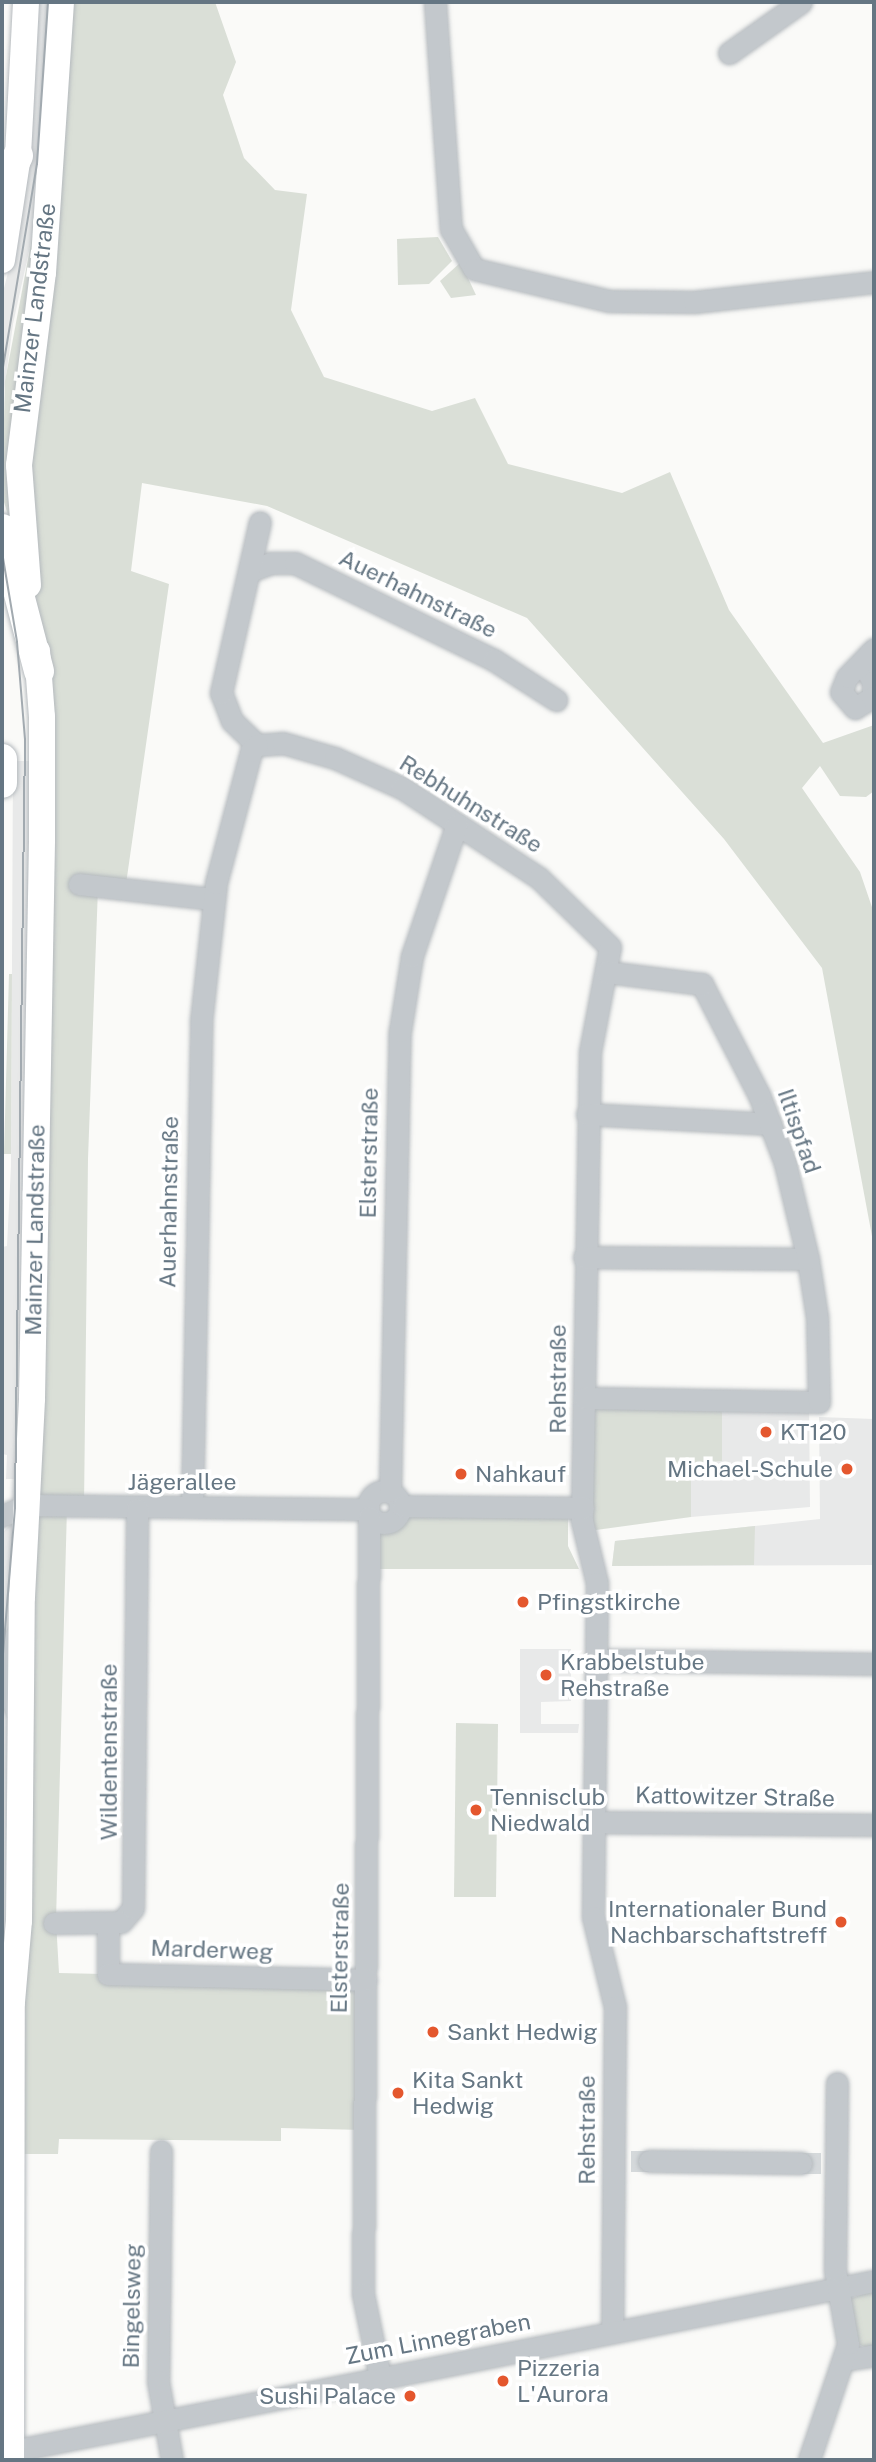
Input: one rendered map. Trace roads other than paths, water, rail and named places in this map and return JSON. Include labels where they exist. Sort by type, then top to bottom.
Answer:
[{"type":"highway","points":[[2,190],[18,155]]},
{"type":"highway","points":[[2,529],[39,671]]},
{"type":"highway","points":[[2,759],[2,783]]},
{"type":"main road","name":"Mainzer Landstraße","points":[[2,260],[18,155],[26,2]]},
{"type":"main road","name":"Mainzer Landstraße","points":[[8,2455],[12,2053],[22,1736],[21,1628],[27,1505],[41,853],[39,671],[23,548],[19,465],[43,273],[61,7]]},
{"type":"street","points":[[435,2],[451,229],[458,249],[474,269],[609,301],[694,302],[874,282]]},
{"type":"street","points":[[729,53],[802,2]]},
{"type":"street","points":[[257,745],[232,721],[221,693],[260,522]]},
{"type":"street","name":"Auerhahnstraße","points":[[250,571],[271,563],[295,564],[494,660],[556,701]]},
{"type":"street","name":"Rebhuhnstraße","points":[[257,745],[283,743],[335,758],[402,788],[539,878],[605,939],[610,955],[607,972]]},
{"type":"street","name":"Auerhahnstraße","points":[[192,1507],[197,1103],[213,899],[234,808],[251,751],[257,745]]},
{"type":"street","name":"Elsterstraße","points":[[396,1499],[400,1031],[412,956],[457,824]]},
{"type":"street","points":[[79,884],[213,899]]},
{"type":"street","name":"Rehstraße","points":[[607,972],[590,1052],[587,1114],[583,1508],[585,1541],[597,1583],[593,1917],[615,2007],[631,2161],[612,2330]]},
{"type":"street","name":"Iltispfad","points":[[585,1398],[819,1402],[817,1318],[808,1259],[771,1124],[702,984],[607,972]]},
{"type":"street","points":[[587,1114],[771,1124]]},
{"type":"street","points":[[584,1257],[808,1259]]},
{"type":"street","points":[[367,1513],[376,1493],[396,1499],[583,1508]]},
{"type":"street","name":"Jägerallee","points":[[2,1516],[27,1505],[367,1513]]},
{"type":"street","name":"Wildentenstraße","points":[[108,1923],[121,1922],[133,1908],[137,1509]]},
{"type":"street","name":"Elsterstraße","points":[[367,1513],[363,2294],[380,2377]]},
{"type":"street","points":[[2,1657],[21,1628]]},
{"type":"street","points":[[597,1660],[874,1664]]},
{"type":"street","points":[[2,1674],[12,1693],[22,1736]]},
{"type":"street","name":"Kattowitzer Straße","points":[[595,1822],[874,1825]]},
{"type":"street","points":[[54,1923],[108,1923]]},
{"type":"street","name":"Marderweg","points":[[108,1923],[108,1974],[366,1980]]},
{"type":"street","points":[[809,2460],[848,2344],[820,2163],[837,2084]]},
{"type":"street","name":"Bingelsweg","points":[[160,2151],[158,2381],[172,2460]]},
{"type":"street","points":[[631,2161],[820,2163]]},
{"type":"street","name":"Zum Linnegraben","points":[[8,2455],[612,2330],[874,2281]]},
{"type":"street","points":[[844,2360],[874,2355]]},
{"type":"tunnel","points":[[631,2161],[649,2161]]},
{"type":"tunnel","points":[[801,2163],[821,2163]]},
{"type":"tram line","points":[[2,373],[37,164],[48,2]]},
{"type":"tram line","points":[[2,552],[17,642],[25,739],[15,1508],[3,1655],[2,1964]]},
{"type":"place","name":"KT120","points":[[766,1432]]},
{"type":"place","name":"Michael-Schule","points":[[847,1469]]},
{"type":"place","name":"Nahkauf","points":[[461,1474]]},
{"type":"place","name":"Pfingstkirche","points":[[523,1602]]},
{"type":"place","name":"Krabbelstube Rehstraße","points":[[546,1675]]},
{"type":"place","name":"Tennisclub Niedwald","points":[[476,1810]]},
{"type":"place","name":"Internationaler Bund Nachbarschaftstreff","points":[[841,1922]]},
{"type":"place","name":"Sankt Hedwig","points":[[433,2032]]},
{"type":"place","name":"Kita Sankt Hedwig","points":[[398,2093]]},
{"type":"place","name":"Pizzeria L'Aurora","points":[[503,2381]]},
{"type":"place","name":"Sushi Palace","points":[[410,2396]]}]
